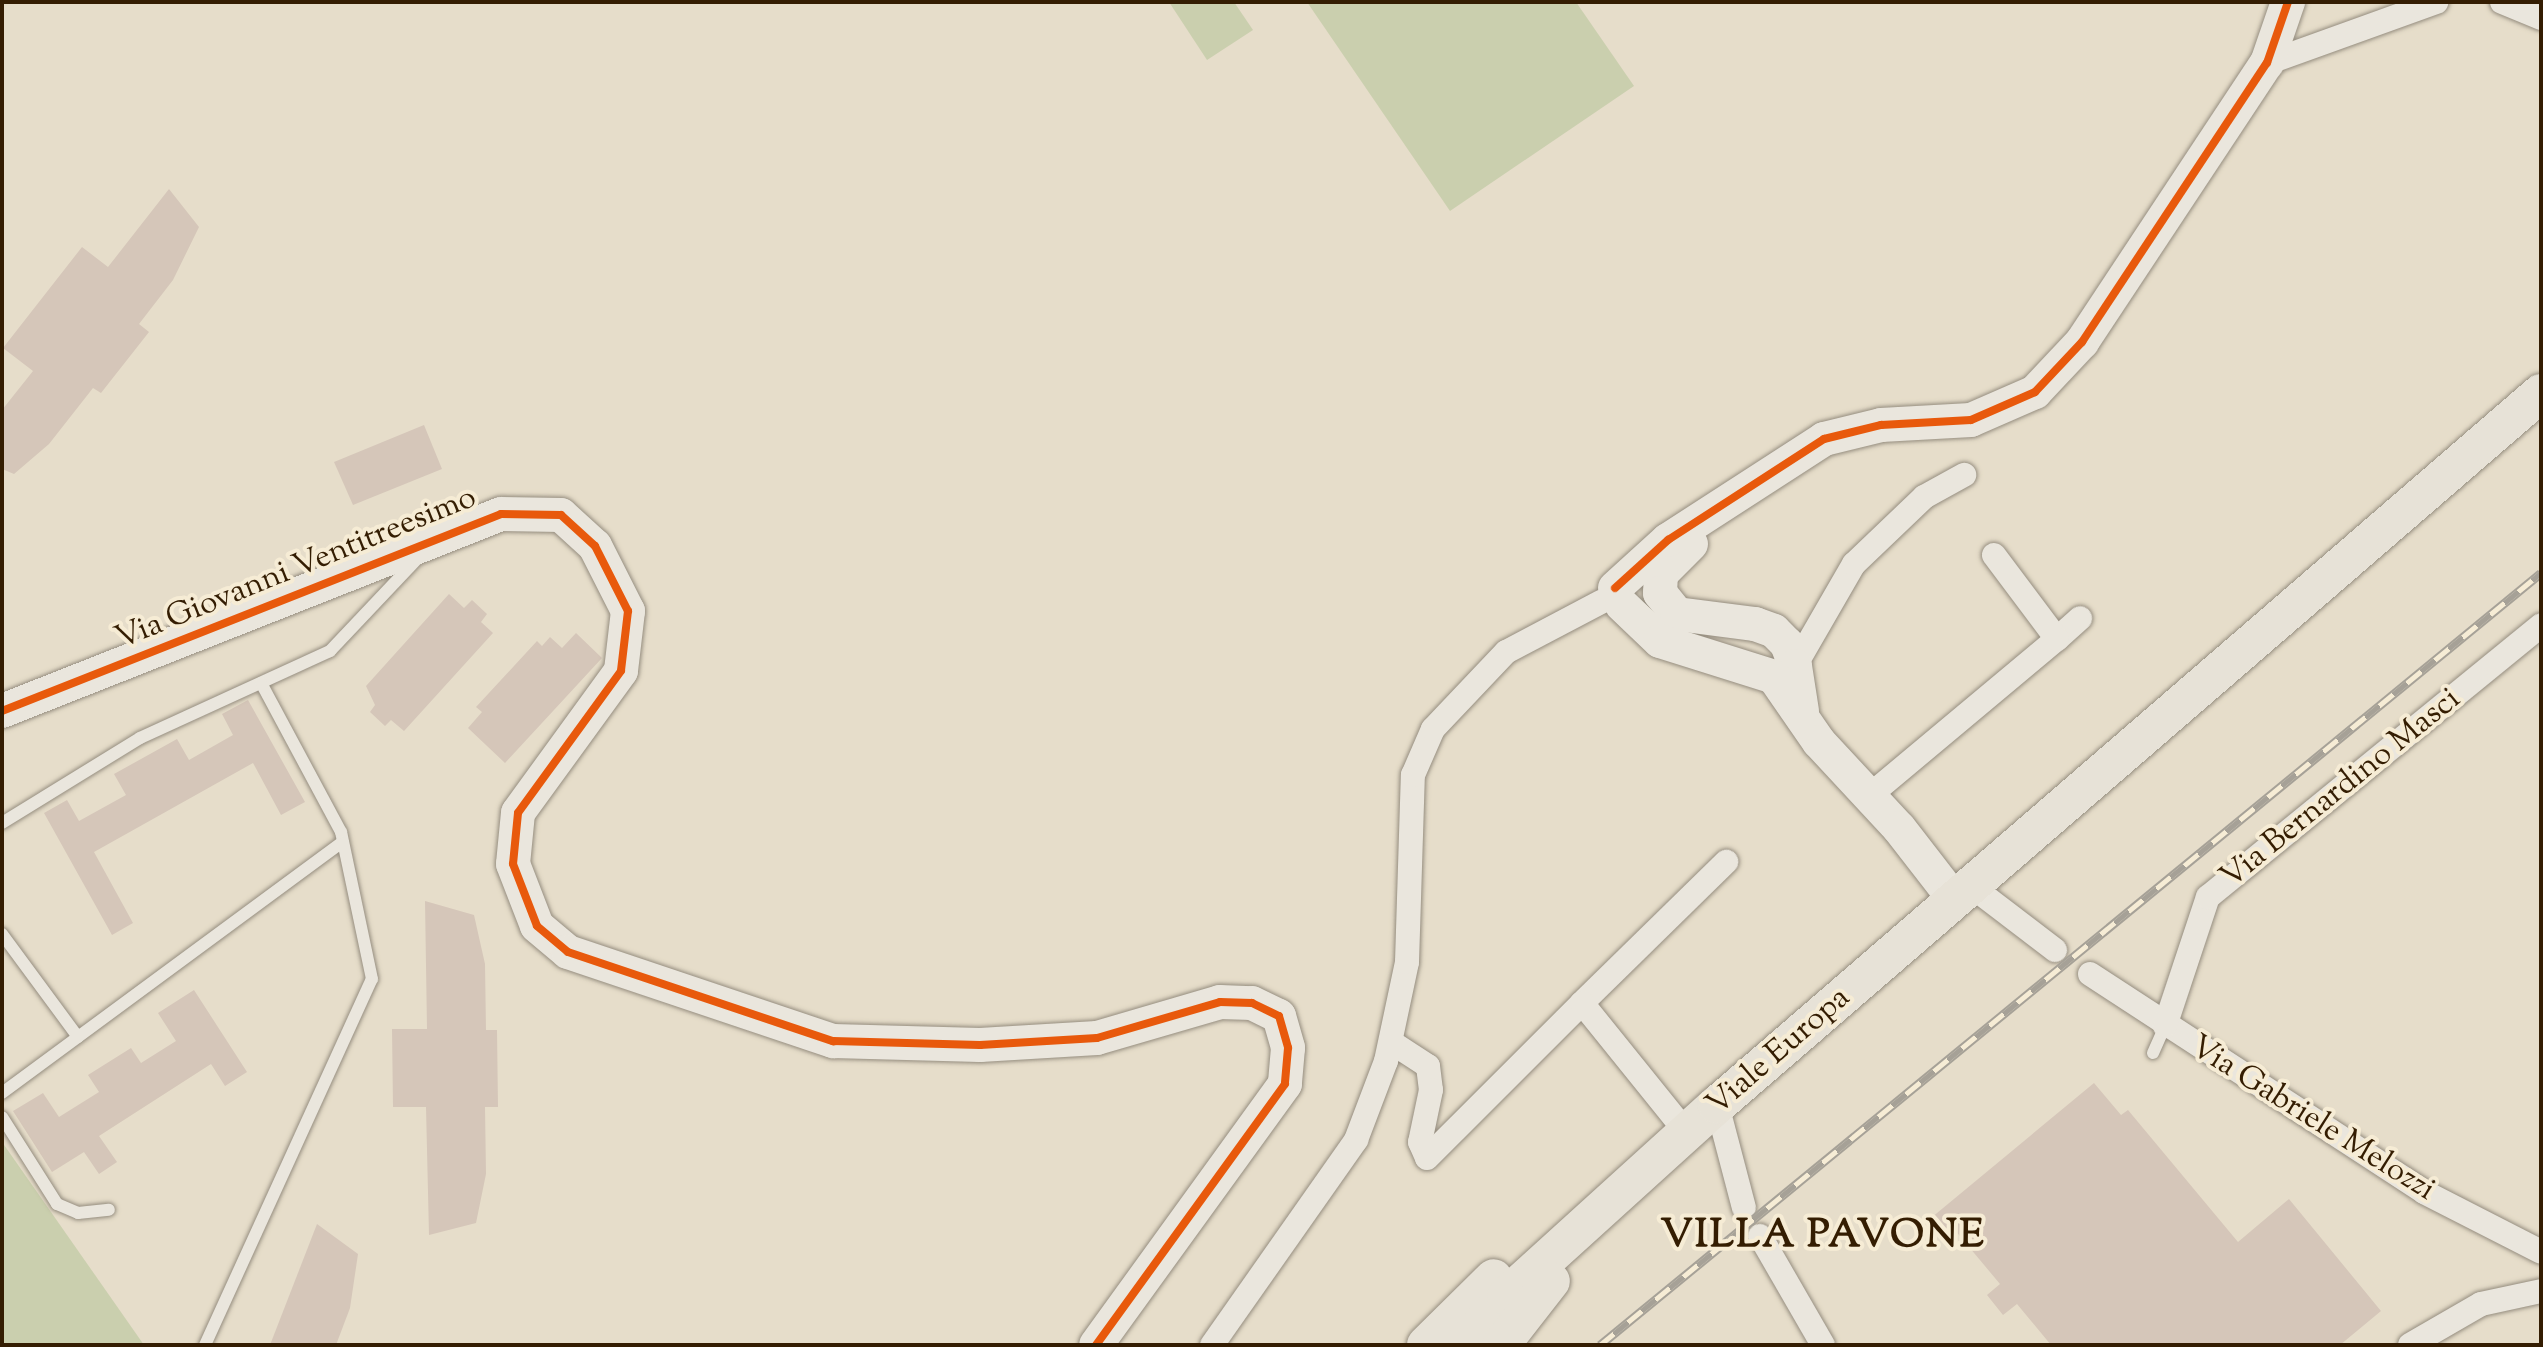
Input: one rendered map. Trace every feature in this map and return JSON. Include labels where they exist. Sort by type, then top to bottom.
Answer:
[{"type":"main road","name":"Viale Europa","points":[[1463,1345],[1506,1296],[1717,1105],[2541,393]]},
{"type":"main road","name":"Viale Europa","points":[[1426,1345],[1483,1286],[1599,1215]]},
{"type":"main road","name":"Viale Europa","points":[[1501,1345],[1599,1215]]},
{"type":"street","points":[[1212,1345],[1356,1140],[1391,1042],[1407,962],[1413,775],[1433,729],[1506,652],[1613,598],[1668,540],[1805,447],[1881,425],[1971,420],[2035,392],[2082,342],[2267,63],[2288,2]]},
{"type":"street","points":[[2267,63],[2436,2]]},
{"type":"street","points":[[2502,2],[2541,18]]},
{"type":"street","points":[[1803,715],[1795,666],[1787,644],[1774,631],[1755,624],[1677,614],[1660,593],[1661,574],[1696,540],[1755,502],[1805,447]]},
{"type":"street","points":[[1795,666],[1854,564],[1924,497],[1964,475]]},
{"type":"street","name":"Via Giovanni Ventitreesimo","points":[[2,711],[501,514],[561,515],[595,546],[628,611],[621,671],[518,813],[513,864],[537,926],[568,952],[833,1041],[980,1045],[1097,1038],[1220,1002],[1252,1003],[1279,1016],[1288,1048],[1285,1084],[1096,1345]]},
{"type":"street","points":[[1994,555],[2057,639]]},
{"type":"street","points":[[1613,598],[1660,641],[1774,677],[1819,742],[1962,893],[2055,950]]},
{"type":"street","points":[[1869,796],[2080,618]]},
{"type":"street","name":"Via Bernardino Masci","points":[[2165,1026],[2208,897],[2541,625]]},
{"type":"street","points":[[1391,1042],[1428,1066],[1431,1090],[1420,1142],[1427,1158],[1726,862]]},
{"type":"street","name":"Via Gabriele Melozzi","points":[[2090,974],[2165,1026],[2424,1192],[2541,1252]]},
{"type":"street","points":[[1582,1003],[1687,1133]]},
{"type":"street","points":[[1717,1105],[1744,1208]]},
{"type":"street","points":[[1760,1236],[1823,1345]]},
{"type":"street","points":[[2410,1345],[2481,1304],[2541,1291]]},
{"type":"lane","points":[[2,823],[140,738],[330,651],[435,539]]},
{"type":"lane","points":[[205,1345],[372,979],[343,842],[261,683]]},
{"type":"lane","points":[[2,1093],[343,842]]},
{"type":"lane","points":[[2,934],[78,1037]]},
{"type":"lane","points":[[2153,1053],[2165,1026]]},
{"type":"lane","points":[[2,1117],[57,1204],[78,1213],[109,1210]]},
{"type":"green space","points":[[1169,2],[1234,2],[1253,30],[1207,60]]},
{"type":"green space","points":[[1307,2],[1576,2],[1634,86],[1450,211]]},
{"type":"green space","points":[[2,1142],[144,1345],[2,1345]]},
{"type":"building","points":[[169,189],[199,227],[173,280],[139,324],[149,332],[101,393],[93,388],[49,444],[14,474],[2,469],[2,410],[33,371],[3,348],[82,247],[108,267]]},
{"type":"building","points":[[424,425],[442,469],[353,505],[334,462]]},
{"type":"building","points":[[449,594],[464,608],[472,600],[487,614],[481,622],[493,633],[404,731],[391,720],[385,726],[370,712],[375,705],[366,686]]},
{"type":"building","points":[[576,633],[602,658],[505,763],[468,728],[482,712],[476,707],[537,641],[542,646],[550,637],[562,648]]},
{"type":"building","points":[[248,700],[305,802],[281,815],[253,763],[94,852],[133,923],[112,935],[44,813],[67,800],[79,821],[126,795],[114,774],[177,739],[189,760],[233,735],[222,714]]},
{"type":"building","points":[[425,901],[474,915],[485,964],[486,1030],[497,1030],[498,1107],[485,1107],[486,1174],[476,1223],[429,1235],[426,1107],[393,1107],[392,1029],[427,1029]]},
{"type":"building","points":[[194,990],[247,1072],[225,1086],[211,1064],[99,1136],[117,1162],[99,1174],[84,1152],[52,1172],[13,1111],[43,1093],[59,1117],[99,1092],[88,1075],[131,1048],[141,1063],[176,1041],[158,1013]]},
{"type":"building","points":[[2094,1083],[2121,1115],[2128,1110],[2238,1242],[2289,1199],[2381,1311],[2340,1345],[2051,1345],[2017,1304],[2003,1315],[1987,1295],[2000,1284],[1954,1229],[1946,1236],[1931,1218]]},
{"type":"building","points":[[317,1224],[358,1254],[350,1308],[336,1345],[270,1345]]},
{"type":"railway","points":[[1600,1345],[2541,573]]},
{"type":"cycle path","points":[[1615,588],[1668,540],[1824,439],[1881,425],[1971,420],[2035,392],[2082,342],[2267,63],[2288,2]]},
{"type":"cycle path","points":[[2,711],[501,514],[561,515],[595,546],[628,611],[621,671],[518,813],[513,864],[537,926],[568,952],[833,1041],[980,1045],[1097,1038],[1220,1002],[1252,1003],[1279,1016],[1288,1048],[1285,1084],[1096,1345]]},
{"type":"district","name":"VILLA PAVONE","points":[[1823,1237]]}]
